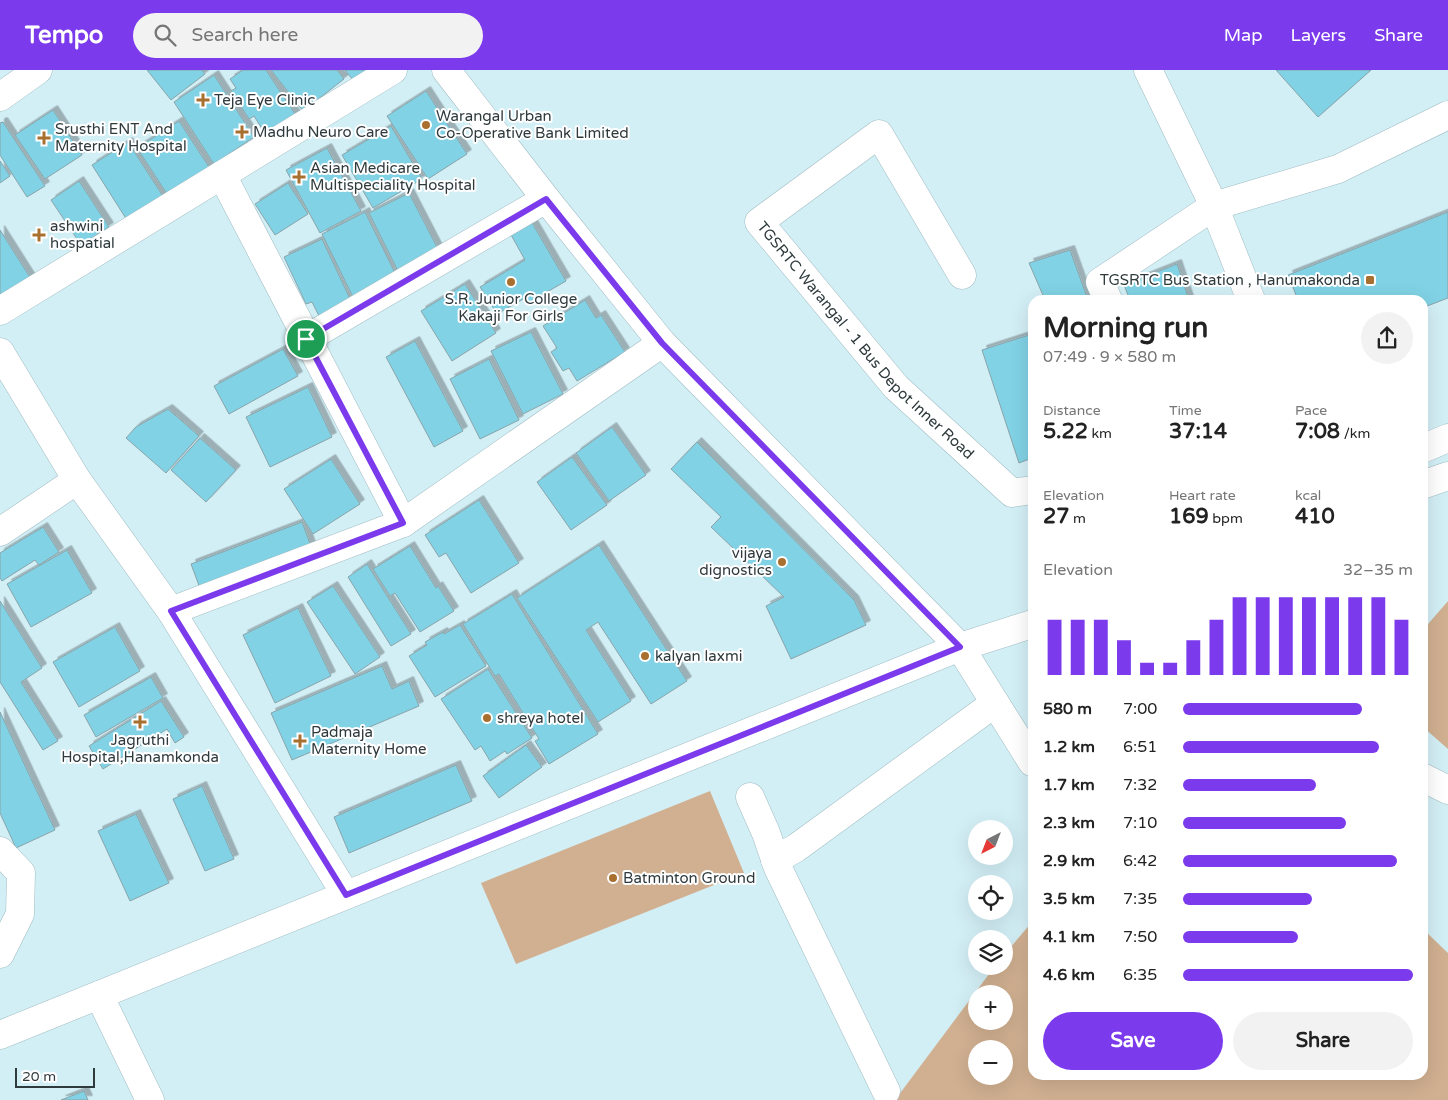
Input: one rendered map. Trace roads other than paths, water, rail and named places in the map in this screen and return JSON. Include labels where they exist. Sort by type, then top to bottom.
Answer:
[{"type":"street","points":[[0,97],[38,70]]},
{"type":"street","points":[[0,311],[393,70]]},
{"type":"street","points":[[446,70],[546,199],[662,343],[960,647],[1028,756]]},
{"type":"street","points":[[1148,70],[1214,206],[1249,295]]},
{"type":"street","points":[[1106,295],[1100,282],[1214,206],[1338,169],[1448,115]]},
{"type":"street","name":"TGSRTC Warangal - 1 Bus Depot Inner Road","points":[[962,275],[879,134],[759,222],[896,387],[1012,493],[1028,491]]},
{"type":"street","points":[[222,175],[403,523]]},
{"type":"street","points":[[306,339],[546,199]]},
{"type":"street","points":[[171,611],[403,523],[662,343]]},
{"type":"street","points":[[0,352],[78,480],[171,611],[346,895]]},
{"type":"street","points":[[1428,446],[1448,438]]},
{"type":"street","points":[[1428,483],[1448,476]]},
{"type":"street","points":[[0,532],[78,480]]},
{"type":"street","points":[[0,1035],[960,647],[1028,625]]},
{"type":"street","points":[[775,860],[796,848],[995,703]]},
{"type":"street","points":[[1428,780],[1448,790]]},
{"type":"street","points":[[750,797],[782,877],[886,1091]]},
{"type":"street","points":[[0,851],[20,873],[20,914],[0,954]]},
{"type":"street","points":[[99,995],[150,1100]]},
{"type":"place","name":"Teja Eye Clinic","points":[[203,100]]},
{"type":"place","name":"Warangal Urban Co-Operative Bank Limited","points":[[426,125]]},
{"type":"place","name":"Madhu Neuro Care","points":[[242,132]]},
{"type":"place","name":"Srusthi ENT And Maternity Hospital","points":[[44,138]]},
{"type":"place","name":"Asian Medicare Multispeciality Hospital","points":[[299,177]]},
{"type":"place","name":"ashwini hospatial","points":[[39,235]]},
{"type":"place","name":"TGSRTC Bus Station , Hanumakonda","points":[[1370,280]]},
{"type":"place","name":"S.R. Junior College Kakaji For Girls","points":[[511,282]]},
{"type":"place","name":"vijaya dignostics","points":[[782,562]]},
{"type":"place","name":"kalyan laxmi","points":[[645,656]]},
{"type":"place","name":"shreya hotel","points":[[487,718]]},
{"type":"place","name":"Jagruthi Hospital,Hanamkonda","points":[[140,722]]},
{"type":"place","name":"Padmaja Maternity Home","points":[[300,741]]},
{"type":"place","name":"Batminton Ground","points":[[613,878]]}]
